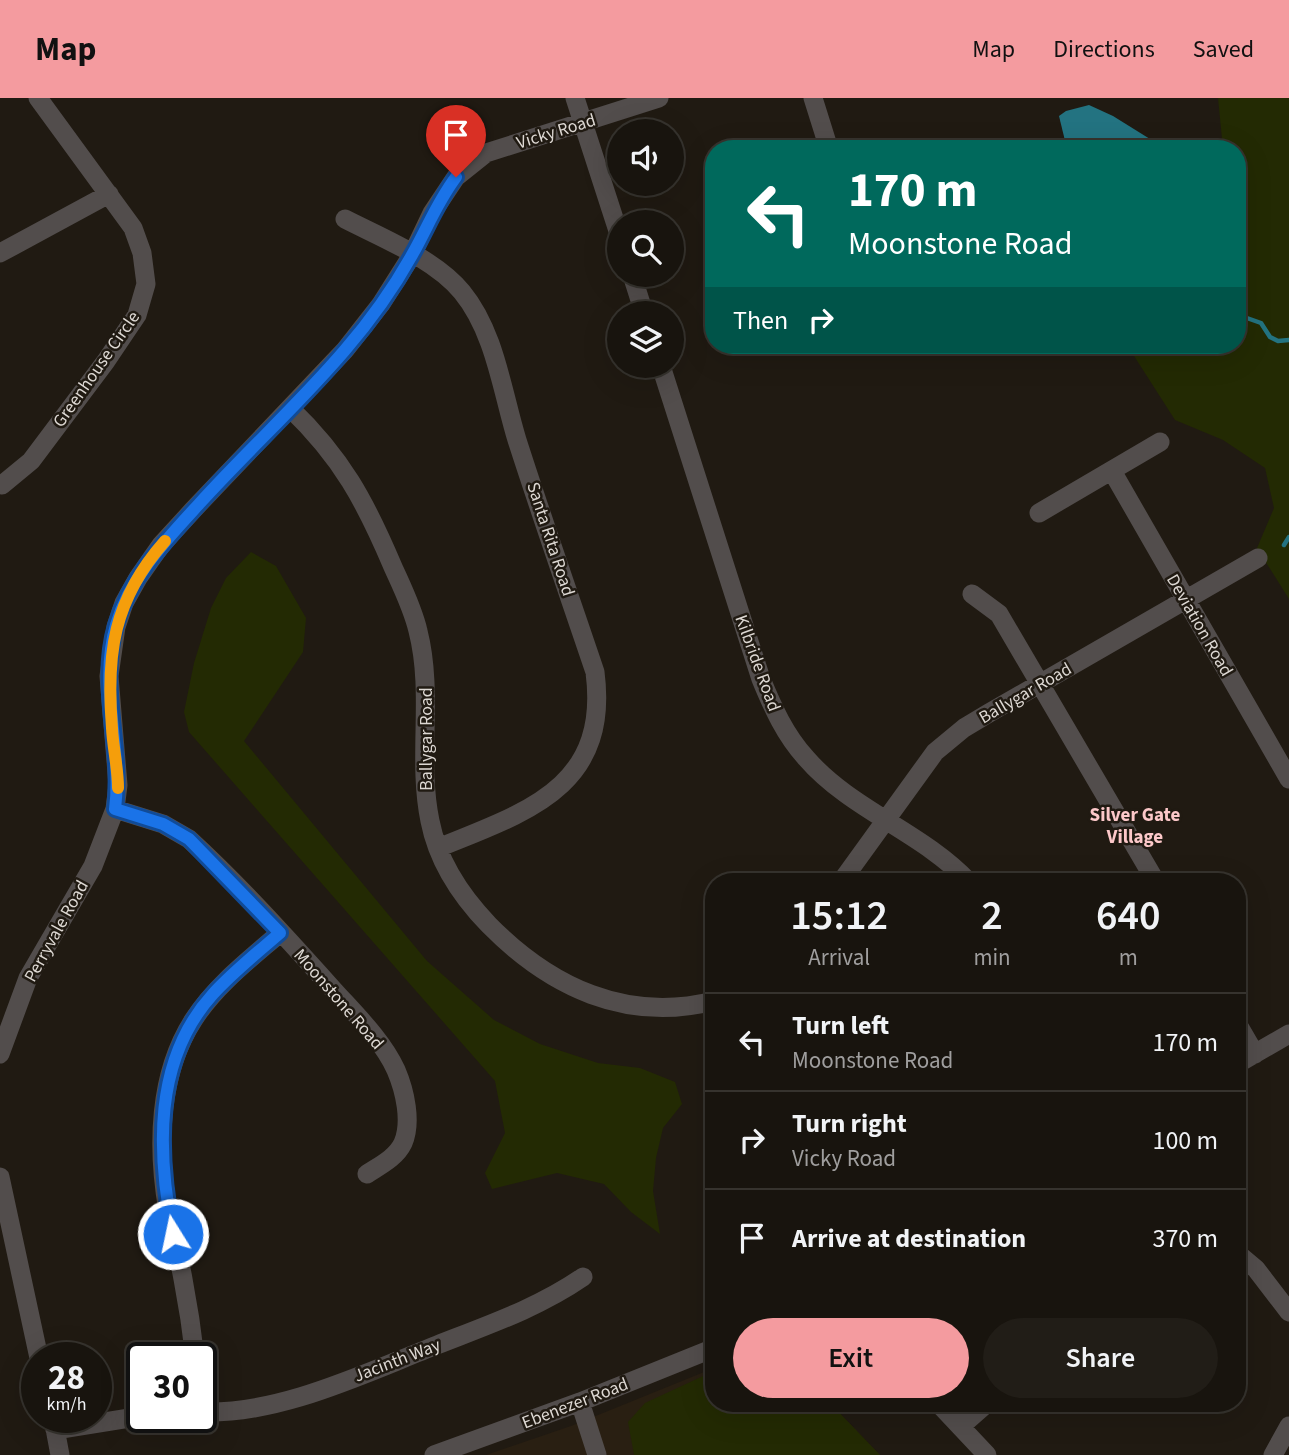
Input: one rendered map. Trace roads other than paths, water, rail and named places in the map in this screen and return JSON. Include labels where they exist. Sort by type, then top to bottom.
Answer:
[{"type":"street","name":"Greenhouse Circle","points":[[2,485],[31,461],[125,333],[142,302],[146,284],[141,246],[133,228],[38,98]]},
{"type":"street","points":[[575,98],[611,210]]},
{"type":"street","name":"Vicky Road","points":[[115,809],[118,785],[108,677],[116,626],[124,603],[161,545],[345,350],[381,304],[412,255],[441,197],[456,177],[486,153],[659,98]]},
{"type":"street","points":[[813,98],[826,140]]},
{"type":"street","points":[[0,253],[108,194]]},
{"type":"street","name":"Santa Rita Road","points":[[345,219],[442,273],[461,290],[481,323],[517,440],[595,672],[598,696],[593,733],[573,773],[558,789],[513,816],[438,848]]},
{"type":"street","name":"Kilbride Road","points":[[665,378],[761,679],[779,722],[807,760],[827,779],[959,873]]},
{"type":"street","name":"Ballygar Road","points":[[290,408],[335,456],[353,484],[380,536],[418,628],[426,682],[424,750],[430,823],[438,848],[459,889],[478,913],[528,962],[553,977],[606,1000],[631,1005],[661,1008],[705,1002]]},
{"type":"street","points":[[1039,513],[1160,442]]},
{"type":"street","name":"Deviation Road","points":[[1112,471],[1289,779]]},
{"type":"street","name":"Ballygar Road","points":[[847,873],[917,774],[946,742],[980,718],[1258,558]]},
{"type":"street","points":[[972,594],[999,614],[1151,873]]},
{"type":"street","name":"Moonstone Road","points":[[115,809],[163,824],[189,839],[372,1034],[396,1071],[404,1094],[407,1129],[403,1143],[386,1162],[367,1174]]},
{"type":"street","name":"Perryvale Road","points":[[0,1054],[28,978],[93,866],[115,809]]},
{"type":"street","points":[[193,1342],[164,1182],[167,1085],[178,1048],[203,1006],[235,972],[280,933]]},
{"type":"street","points":[[1246,1059],[1289,1034]]},
{"type":"street","points":[[1246,1038],[1255,1054]]},
{"type":"street","points":[[0,1177],[36,1342]]},
{"type":"street","points":[[1246,1261],[1256,1269],[1289,1312]]},
{"type":"street","name":"Jacinth Way","points":[[217,1411],[227,1413],[270,1405],[372,1371],[527,1309],[561,1293],[583,1277]]},
{"type":"street","name":"Ebenezer Road","points":[[434,1455],[580,1402],[705,1352]]},
{"type":"street","points":[[580,1402],[597,1455]]},
{"type":"street","points":[[947,1412],[988,1455]]},
{"type":"street","points":[[961,1426],[977,1412]]},
{"type":"street","points":[[1273,1455],[1289,1426]]},
{"type":"street","points":[[56,1433],[60,1455]]},
{"type":"water","points":[[1089,105],[1113,116],[1152,140],[1065,140],[1059,116],[1066,111]]},
{"type":"waterway","points":[[1246,318],[1261,323],[1270,337],[1278,341],[1289,340]]},
{"type":"waterway","points":[[1284,545],[1289,537]]},
{"type":"district","name":"Silver Gate Village","points":[[1135,825]]}]
